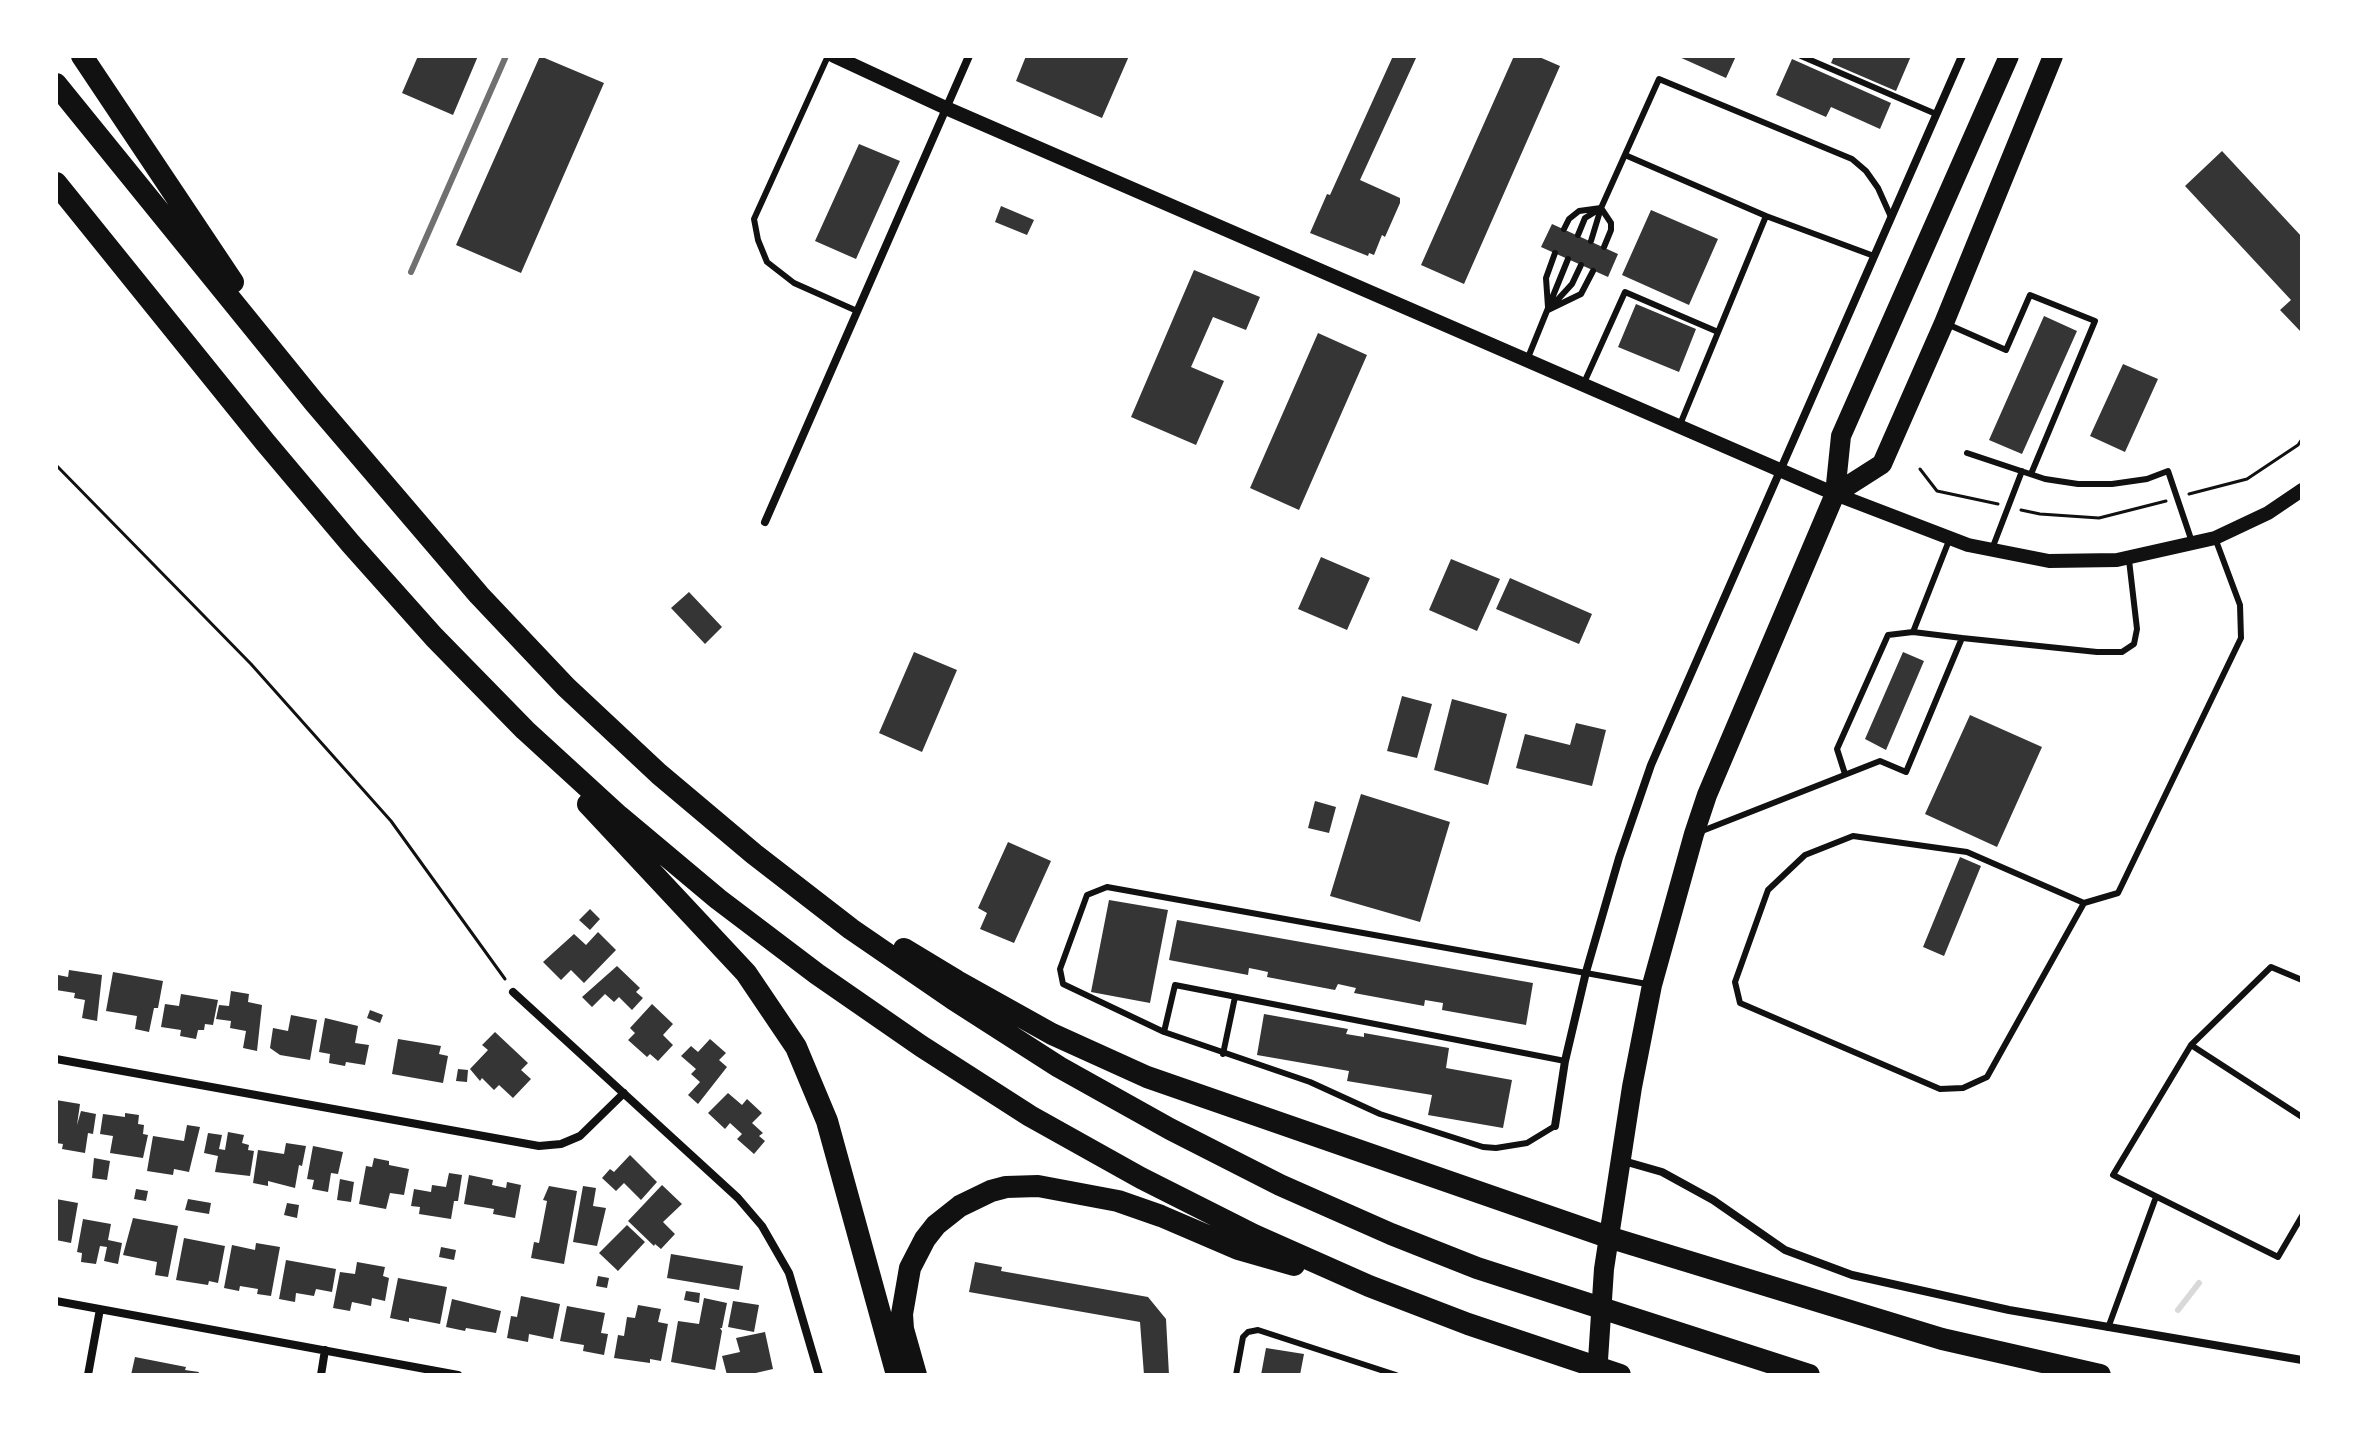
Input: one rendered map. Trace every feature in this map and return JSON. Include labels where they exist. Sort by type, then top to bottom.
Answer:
[{"type":"highway","points":[[82,56],[314,402]]},
{"type":"highway","points":[[1597,1375],[1608,1237],[1619,1160],[1652,985],[1694,834],[1707,795],[1835,494],[1841,436],[2009,56]]},
{"type":"highway","points":[[1835,494],[1882,464],[1944,323],[2053,56]]},
{"type":"highway","points":[[56,84],[314,402],[479,595],[566,687],[659,774],[754,854],[851,929],[1059,1067],[1170,1129],[1280,1185],[1477,1268],[1809,1375]]},
{"type":"highway","points":[[56,183],[351,544],[434,637],[525,730],[619,816],[718,899],[817,974],[921,1046],[1030,1116],[1141,1178],[1254,1235],[1369,1286],[1620,1375]]},
{"type":"highway","points":[[525,730],[619,841],[746,973],[796,1047],[827,1121],[897,1375]]},
{"type":"highway","points":[[754,854],[957,981],[1101,1058],[1147,1077],[1608,1237],[1942,1339],[2100,1375]]},
{"type":"highway","points":[[916,1375],[902,1314],[905,1285],[916,1253],[946,1216],[974,1198],[1006,1187],[1048,1187],[1118,1201],[1238,1249],[1369,1286]]},
{"type":"street","points":[[834,56],[946,108],[1679,427],[1835,494],[1950,538],[2049,561],[2128,557],[2215,538],[2268,513],[2302,490]]},
{"type":"street","points":[[765,522],[969,56]]},
{"type":"street","points":[[1555,1126],[1565,1061],[1586,972],[1619,858],[1651,765],[1962,56]]},
{"type":"street","points":[[513,992],[738,1198],[769,1236],[794,1289],[819,1375]]},
{"type":"street","points":[[56,1059],[539,1146],[561,1144],[580,1136],[624,1093]]},
{"type":"street","points":[[1619,1160],[1662,1172],[1713,1200],[1785,1250],[1852,1275],[2009,1310],[2302,1360]]},
{"type":"street","points":[[56,1301],[458,1375]]},
{"type":"street","points":[[88,1375],[100,1309]]},
{"type":"street","points":[[321,1375],[325,1350]]},
{"type":"lane","points":[[828,56],[754,219],[767,262],[794,283],[857,311]]},
{"type":"lane","points":[[1801,56],[1936,114]]},
{"type":"lane","points":[[1591,241],[1601,208],[1659,79],[1852,159],[1866,171],[1878,188],[1891,217]]},
{"type":"lane","points":[[1625,155],[1766,216],[1874,256]]},
{"type":"lane","points":[[1564,229],[1569,219],[1579,211],[1601,208]]},
{"type":"lane","points":[[1578,235],[1585,218],[1601,208]]},
{"type":"lane","points":[[1601,208],[1611,223],[1604,247]]},
{"type":"lane","points":[[1679,427],[1766,216]]},
{"type":"lane","points":[[1548,310],[1546,278],[1555,253]]},
{"type":"lane","points":[[1527,361],[1568,259]]},
{"type":"lane","points":[[1548,310],[1572,284],[1581,265]]},
{"type":"lane","points":[[1548,310],[1581,294],[1593,271]]},
{"type":"lane","points":[[1583,385],[1625,292],[1718,332]]},
{"type":"lane","points":[[1944,323],[2006,350],[2030,295],[2095,321],[2031,474]]},
{"type":"lane","points":[[1967,453],[2031,474],[2078,484],[2112,484],[2147,479],[2168,471],[2192,542]]},
{"type":"lane","points":[[1992,549],[2022,471]]},
{"type":"lane","points":[[1913,632],[1950,538]]},
{"type":"lane","points":[[2084,903],[1987,1077],[1963,1088],[1940,1089],[1740,1003],[1735,982],[1768,890],[1805,855],[1853,836],[1967,852],[2084,903],[2118,893],[2241,638],[2240,605],[2215,538]]},
{"type":"lane","points":[[1845,774],[1837,749],[1888,635],[1913,632],[2122,652],[2134,644],[2137,629],[2128,557]]},
{"type":"lane","points":[[1694,834],[1880,761],[1906,772],[1962,638]]},
{"type":"lane","points":[[1555,1126],[1527,1143],[1483,1147],[1380,1114],[1310,1082],[1164,1032],[1063,984],[1060,969],[1087,895],[1107,887],[1652,985]]},
{"type":"lane","points":[[2302,980],[2271,967],[2191,1045],[2113,1175],[2278,1257],[2302,1216]]},
{"type":"lane","points":[[1164,1032],[1175,985],[1565,1061]]},
{"type":"lane","points":[[1223,1054],[1235,997]]},
{"type":"lane","points":[[2191,1045],[2302,1117]]},
{"type":"lane","points":[[2108,1328],[2156,1197]]},
{"type":"lane","points":[[1236,1375],[1243,1337],[1248,1332],[1258,1330],[1396,1375]]},
{"type":"path","points":[[56,465],[251,664],[391,821],[513,992]]},
{"type":"building","points":[[418,56],[478,56],[453,115],[402,93]]},
{"type":"building","points":[[540,56],[604,83],[521,273],[456,245]]},
{"type":"building","points":[[1026,56],[1129,56],[1102,118],[1016,81]]},
{"type":"building","points":[[1393,56],[1416,58],[1360,180],[1400,198],[1400,203],[1385,237],[1382,235],[1374,255],[1369,253],[1368,256],[1310,233]]},
{"type":"building","points":[[1514,56],[1537,56],[1560,66],[1464,284],[1421,265]]},
{"type":"building","points":[[1677,56],[1736,56],[1726,78]]},
{"type":"building","points":[[1834,56],[1911,56],[1896,91],[1831,63]]},
{"type":"building","points":[[1792,59],[1891,103],[1880,129],[1831,107],[1826,117],[1776,95]]},
{"type":"building","points":[[859,144],[900,161],[856,259],[815,241]]},
{"type":"building","points":[[2222,151],[2302,237],[2302,333],[2280,310],[2291,300],[2185,186]]},
{"type":"building","points":[[1001,206],[1034,220],[1027,235],[995,222]]},
{"type":"building","points":[[1651,210],[1718,239],[1689,305],[1622,275]]},
{"type":"building","points":[[1552,224],[1618,254],[1608,277],[1541,247]]},
{"type":"building","points":[[1194,270],[1260,297],[1246,330],[1213,317],[1191,367],[1224,381],[1196,445],[1131,417]]},
{"type":"building","points":[[1636,304],[1696,329],[1679,372],[1618,347]]},
{"type":"building","points":[[2044,316],[2077,331],[2022,454],[1989,440]]},
{"type":"building","points":[[1318,333],[1367,355],[1299,510],[1250,488]]},
{"type":"building","points":[[2123,364],[2158,379],[2125,452],[2090,436]]},
{"type":"building","points":[[1321,557],[1370,578],[1347,630],[1298,609]]},
{"type":"building","points":[[1451,559],[1500,579],[1477,631],[1429,610]]},
{"type":"building","points":[[1510,578],[1592,614],[1579,644],[1496,609]]},
{"type":"building","points":[[689,592],[722,627],[705,644],[671,608]]},
{"type":"building","points":[[914,652],[957,670],[922,752],[879,733]]},
{"type":"building","points":[[1903,652],[1924,661],[1886,750],[1865,739]]},
{"type":"building","points":[[1402,696],[1432,704],[1417,758],[1387,751]]},
{"type":"building","points":[[1452,699],[1507,714],[1488,785],[1434,770]]},
{"type":"building","points":[[1970,715],[2042,747],[1997,847],[1925,814]]},
{"type":"building","points":[[1576,723],[1606,730],[1592,786],[1516,768],[1525,734],[1570,745]]},
{"type":"building","points":[[1361,794],[1450,822],[1420,922],[1330,896]]},
{"type":"building","points":[[1315,801],[1336,807],[1329,833],[1308,828]]},
{"type":"building","points":[[1008,842],[1051,861],[1014,943],[980,929],[987,913],[978,908]]},
{"type":"building","points":[[1960,857],[1981,866],[1944,956],[1923,947]]},
{"type":"building","points":[[1109,900],[1168,910],[1150,1003],[1091,992]]},
{"type":"building","points":[[590,909],[600,919],[590,930],[579,920]]},
{"type":"building","points":[[1177,920],[1533,983],[1526,1025],[1442,1010],[1443,1003],[1425,1000],[1424,1006],[1354,993],[1356,988],[1338,984],[1335,990],[1267,977],[1268,972],[1249,968],[1248,975],[1169,960]]},
{"type":"building","points":[[598,932],[616,950],[584,983],[571,970],[561,980],[543,962],[574,934],[586,945]]},
{"type":"building","points":[[617,966],[640,988],[636,992],[643,998],[632,1010],[619,997],[614,1002],[605,994],[592,1007],[582,997]]},
{"type":"building","points":[[69,970],[102,975],[97,1021],[82,1018],[85,1000],[74,998],[75,993],[56,990],[58,975],[68,977]]},
{"type":"building","points":[[113,972],[163,981],[149,1032],[135,1029],[137,1016],[106,1011]]},
{"type":"building","points":[[231,991],[249,994],[248,1002],[262,1005],[257,1051],[243,1048],[246,1031],[230,1028],[231,1021],[216,1019],[219,1005],[229,1006]]},
{"type":"building","points":[[181,994],[218,1000],[213,1025],[205,1024],[204,1030],[198,1030],[196,1039],[180,1036],[181,1030],[161,1027],[165,1004],[179,1006]]},
{"type":"building","points":[[652,1004],[673,1024],[663,1035],[673,1045],[658,1061],[650,1054],[647,1057],[628,1040],[635,1033],[630,1028]]},
{"type":"building","points":[[370,1010],[383,1015],[380,1023],[367,1018]]},
{"type":"building","points":[[1264,1014],[1348,1029],[1346,1034],[1364,1037],[1364,1033],[1449,1048],[1446,1068],[1512,1080],[1503,1128],[1428,1115],[1432,1095],[1347,1081],[1349,1071],[1257,1055]]},
{"type":"building","points":[[291,1015],[317,1020],[310,1060],[280,1055],[270,1048],[273,1028],[288,1031]]},
{"type":"building","points":[[325,1018],[358,1026],[355,1043],[369,1045],[365,1065],[329,1063],[330,1054],[319,1052]]},
{"type":"building","points":[[495,1032],[528,1063],[521,1070],[531,1079],[513,1098],[499,1085],[494,1090],[482,1078],[480,1081],[470,1069],[488,1050],[482,1045]]},
{"type":"building","points":[[398,1039],[441,1046],[439,1054],[448,1056],[443,1083],[392,1074]]},
{"type":"building","points":[[710,1039],[726,1053],[719,1060],[727,1067],[698,1104],[688,1095],[700,1082],[691,1074],[696,1069],[681,1056],[691,1046],[698,1052]]},
{"type":"building","points":[[458,1069],[468,1070],[467,1082],[456,1081]]},
{"type":"building","points":[[728,1093],[742,1105],[747,1099],[762,1113],[752,1123],[763,1133],[759,1136],[765,1141],[754,1154],[737,1139],[742,1134],[730,1123],[725,1129],[708,1113]]},
{"type":"building","points":[[56,1100],[80,1104],[77,1125],[81,1111],[96,1114],[93,1134],[88,1133],[85,1153],[62,1149],[63,1144],[56,1143]]},
{"type":"building","points":[[125,1113],[139,1115],[138,1124],[144,1125],[143,1134],[148,1135],[143,1158],[110,1153],[113,1136],[100,1134],[103,1114],[125,1117]]},
{"type":"building","points":[[187,1125],[200,1127],[189,1172],[174,1169],[173,1175],[147,1171],[153,1136],[184,1141]]},
{"type":"building","points":[[228,1132],[244,1135],[242,1143],[249,1145],[248,1150],[254,1151],[250,1176],[215,1172],[218,1156],[204,1153],[208,1133],[222,1135],[219,1149],[225,1150]]},
{"type":"building","points":[[286,1143],[306,1146],[295,1188],[268,1181],[268,1186],[253,1183],[258,1150],[284,1154]]},
{"type":"building","points":[[313,1146],[343,1152],[338,1174],[331,1173],[328,1192],[312,1189],[314,1180],[307,1179]]},
{"type":"building","points":[[630,1155],[657,1182],[641,1200],[624,1183],[616,1191],[602,1178],[610,1169],[614,1172]]},
{"type":"building","points":[[94,1158],[110,1161],[107,1180],[92,1178]]},
{"type":"building","points":[[374,1158],[409,1169],[404,1195],[390,1193],[386,1209],[359,1204],[366,1166],[372,1167]]},
{"type":"building","points":[[449,1173],[462,1175],[458,1201],[454,1201],[451,1219],[419,1214],[420,1207],[411,1206],[414,1189],[431,1192],[432,1185],[446,1187]]},
{"type":"building","points":[[469,1175],[493,1180],[492,1185],[506,1188],[507,1182],[521,1185],[515,1218],[493,1214],[494,1209],[464,1204]]},
{"type":"building","points":[[340,1179],[354,1182],[351,1202],[337,1200]]},
{"type":"building","points":[[662,1185],[682,1204],[663,1222],[675,1234],[661,1249],[628,1221]]},
{"type":"building","points":[[549,1186],[577,1191],[564,1264],[531,1258],[534,1242],[539,1243],[547,1201],[543,1200]]},
{"type":"building","points":[[583,1186],[596,1188],[593,1206],[606,1208],[597,1246],[573,1242]]},
{"type":"building","points":[[136,1189],[148,1191],[146,1201],[134,1199]]},
{"type":"building","points":[[56,1199],[78,1203],[71,1243],[56,1240]]},
{"type":"building","points":[[188,1199],[211,1203],[209,1214],[185,1210]]},
{"type":"building","points":[[287,1203],[299,1205],[297,1218],[284,1215]]},
{"type":"building","points":[[133,1218],[178,1226],[168,1277],[155,1275],[157,1262],[123,1255]]},
{"type":"building","points":[[83,1219],[111,1224],[108,1240],[122,1243],[118,1264],[104,1261],[107,1247],[100,1246],[96,1264],[81,1262],[82,1253],[77,1252]]},
{"type":"building","points":[[627,1225],[645,1242],[618,1271],[599,1253]]},
{"type":"building","points":[[184,1238],[225,1246],[218,1283],[209,1281],[208,1285],[176,1280]]},
{"type":"building","points":[[256,1243],[280,1247],[271,1296],[257,1294],[258,1289],[240,1286],[239,1291],[224,1288],[232,1245],[255,1250]]},
{"type":"building","points":[[441,1247],[456,1250],[454,1260],[439,1257]]},
{"type":"building","points":[[671,1254],[743,1266],[739,1290],[667,1278]]},
{"type":"building","points":[[286,1260],[336,1269],[332,1292],[316,1289],[314,1296],[296,1293],[295,1302],[279,1299]]},
{"type":"building","points":[[357,1262],[385,1267],[383,1276],[389,1278],[385,1301],[372,1298],[371,1306],[352,1302],[350,1311],[333,1308],[340,1272],[355,1274]]},
{"type":"building","points":[[975,1262],[1002,1267],[1001,1271],[1148,1297],[1166,1319],[1169,1375],[1144,1375],[1140,1322],[969,1292]]},
{"type":"building","points":[[598,1276],[609,1278],[607,1288],[596,1286]]},
{"type":"building","points":[[398,1278],[447,1287],[440,1324],[390,1318]]},
{"type":"building","points":[[686,1291],[700,1293],[699,1303],[684,1300]]},
{"type":"building","points":[[521,1296],[560,1304],[553,1339],[529,1334],[528,1342],[507,1338],[511,1316],[517,1317]]},
{"type":"building","points":[[704,1298],[727,1303],[720,1328],[715,1370],[671,1362],[678,1321],[699,1324]]},
{"type":"building","points":[[452,1299],[501,1311],[496,1333],[446,1327]]},
{"type":"building","points":[[733,1301],[759,1305],[754,1332],[728,1327]]},
{"type":"building","points":[[638,1305],[661,1309],[658,1322],[668,1324],[661,1361],[650,1359],[650,1363],[614,1358],[618,1335],[624,1336],[627,1317],[635,1318]]},
{"type":"building","points":[[567,1306],[605,1313],[601,1333],[608,1334],[604,1355],[583,1351],[584,1345],[560,1341]]},
{"type":"building","points":[[765,1332],[773,1369],[747,1375],[727,1375],[722,1356],[740,1352],[736,1338]]},
{"type":"building","points":[[1266,1348],[1304,1354],[1300,1375],[1261,1375]]},
{"type":"building","points":[[135,1357],[199,1372],[198,1375],[131,1375]]},
{"type":"waterway","points":[[2178,1310],[2199,1283]]},
{"type":"railway","points":[[411,272],[506,56]]}]
